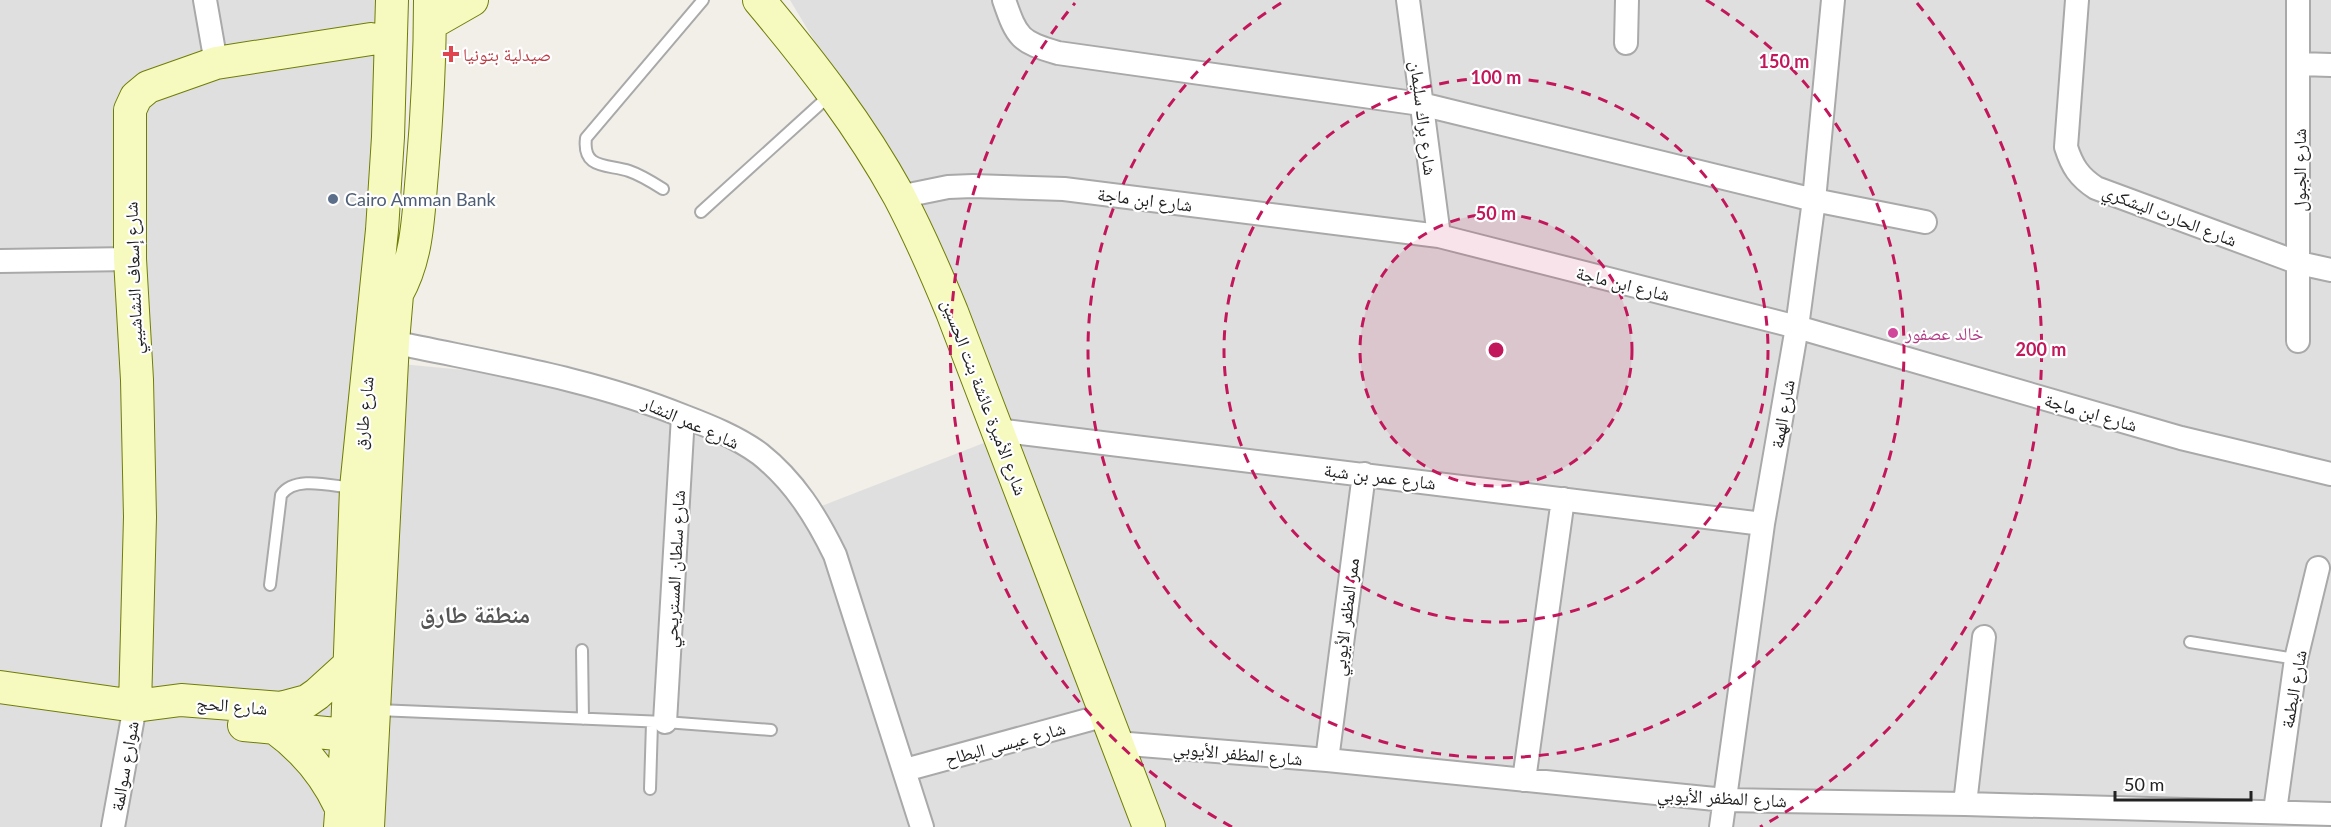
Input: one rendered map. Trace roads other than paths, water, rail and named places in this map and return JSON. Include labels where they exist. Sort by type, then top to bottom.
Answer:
[{"type":"street","points":[[205,0],[216,63]]},
{"type":"street","points":[[372,0],[369,137],[361,253],[364,278],[385,298],[407,276],[417,234],[425,137],[430,12],[472,0]]},
{"type":"street","name":"شارع طارق","points":[[368,827],[364,728],[393,342],[385,298],[392,0]]},
{"type":"street","name":"شارع طارق","points":[[340,817],[364,728],[350,664],[356,488],[406,149],[410,0]]},
{"type":"street","name":"شارع الأميرة عائشة بنت الحسين","points":[[759,0],[833,92],[868,144],[899,197],[928,254],[1068,610],[1149,827]]},
{"type":"street","points":[[1004,0],[1017,32],[1024,41],[1058,53],[1421,104],[1814,200],[1925,222]]},
{"type":"street","name":"شارع براك سليمان","points":[[1408,0],[1439,236]]},
{"type":"street","points":[[1626,43],[1627,0]]},
{"type":"street","name":"شارع الهمة","points":[[1721,827],[1763,524],[1797,327],[1814,200],[1833,0]]},
{"type":"street","name":"شارع الحارث اليشكري","points":[[2077,0],[2066,147],[2072,165],[2083,179],[2096,188],[2299,263],[2331,270]]},
{"type":"street","name":"شارع الجبول","points":[[2298,0],[2298,341]]},
{"type":"street","name":"شارع إسعاف النشاشيبي","points":[[135,706],[140,517],[137,380],[130,259],[130,110],[136,97],[148,87],[216,63],[371,39]]},
{"type":"street","points":[[2299,64],[2331,65]]},
{"type":"street","name":"شارع ابن ماجة","points":[[899,197],[940,189],[973,186],[1064,189],[1439,236],[1797,327],[2181,438],[2331,474]]},
{"type":"street","points":[[0,261],[130,259]]},
{"type":"street","name":"شارع عمر النشار","points":[[393,342],[614,390],[723,432],[759,454],[790,483],[816,517],[834,555],[922,827]]},
{"type":"street","name":"شارع سلطان المستريحي","points":[[659,723],[683,416]]},
{"type":"street","name":"شارع عمر بن شبة","points":[[997,429],[1763,524]]},
{"type":"street","name":"ممر المظفر الأيوبي","points":[[1328,760],[1364,474]]},
{"type":"street","points":[[1524,780],[1563,499]]},
{"type":"street","name":"شارع البطمة","points":[[2275,811],[2296,659],[2318,568]]},
{"type":"street","points":[[1965,804],[1984,637]]},
{"type":"street","name":"شارع الحج","points":[[135,706],[181,700],[281,708],[300,703],[317,694],[350,664]]},
{"type":"street","name":"شارع الحج","points":[[0,687],[135,706],[160,716],[275,728],[364,728]]},
{"type":"street","name":"شوارع سوالمة","points":[[113,827],[135,706]]},
{"type":"street","points":[[275,728],[314,762],[329,784],[340,817]]},
{"type":"street","name":"شارع عيسى البطاح","points":[[905,770],[1111,729]]},
{"type":"street","name":"شارع المظفر الأيوبي","points":[[1111,729],[1328,760],[1725,800],[1965,804],[2153,819],[2275,811],[2331,814]]},
{"type":"lane","points":[[663,189],[638,174],[597,164],[588,155],[585,147],[586,138],[703,0]]},
{"type":"lane","points":[[702,212],[833,92]]},
{"type":"lane","points":[[270,585],[281,495],[285,490],[290,486],[303,484],[356,488]]},
{"type":"lane","points":[[2190,642],[2296,659]]},
{"type":"lane","points":[[582,650],[583,719]]},
{"type":"lane","points":[[364,728],[583,719],[771,729]]},
{"type":"lane","points":[[650,789],[659,723]]},
{"type":"place","name":"صيدلية بتونيا","points":[[451,54]]},
{"type":"place","name":"Cairo Amman Bank","points":[[333,199]]},
{"type":"place","name":"خالد عصفور","points":[[1893,333]]},
{"type":"district","name":"منطقة طارق","points":[[475,613]]}]
